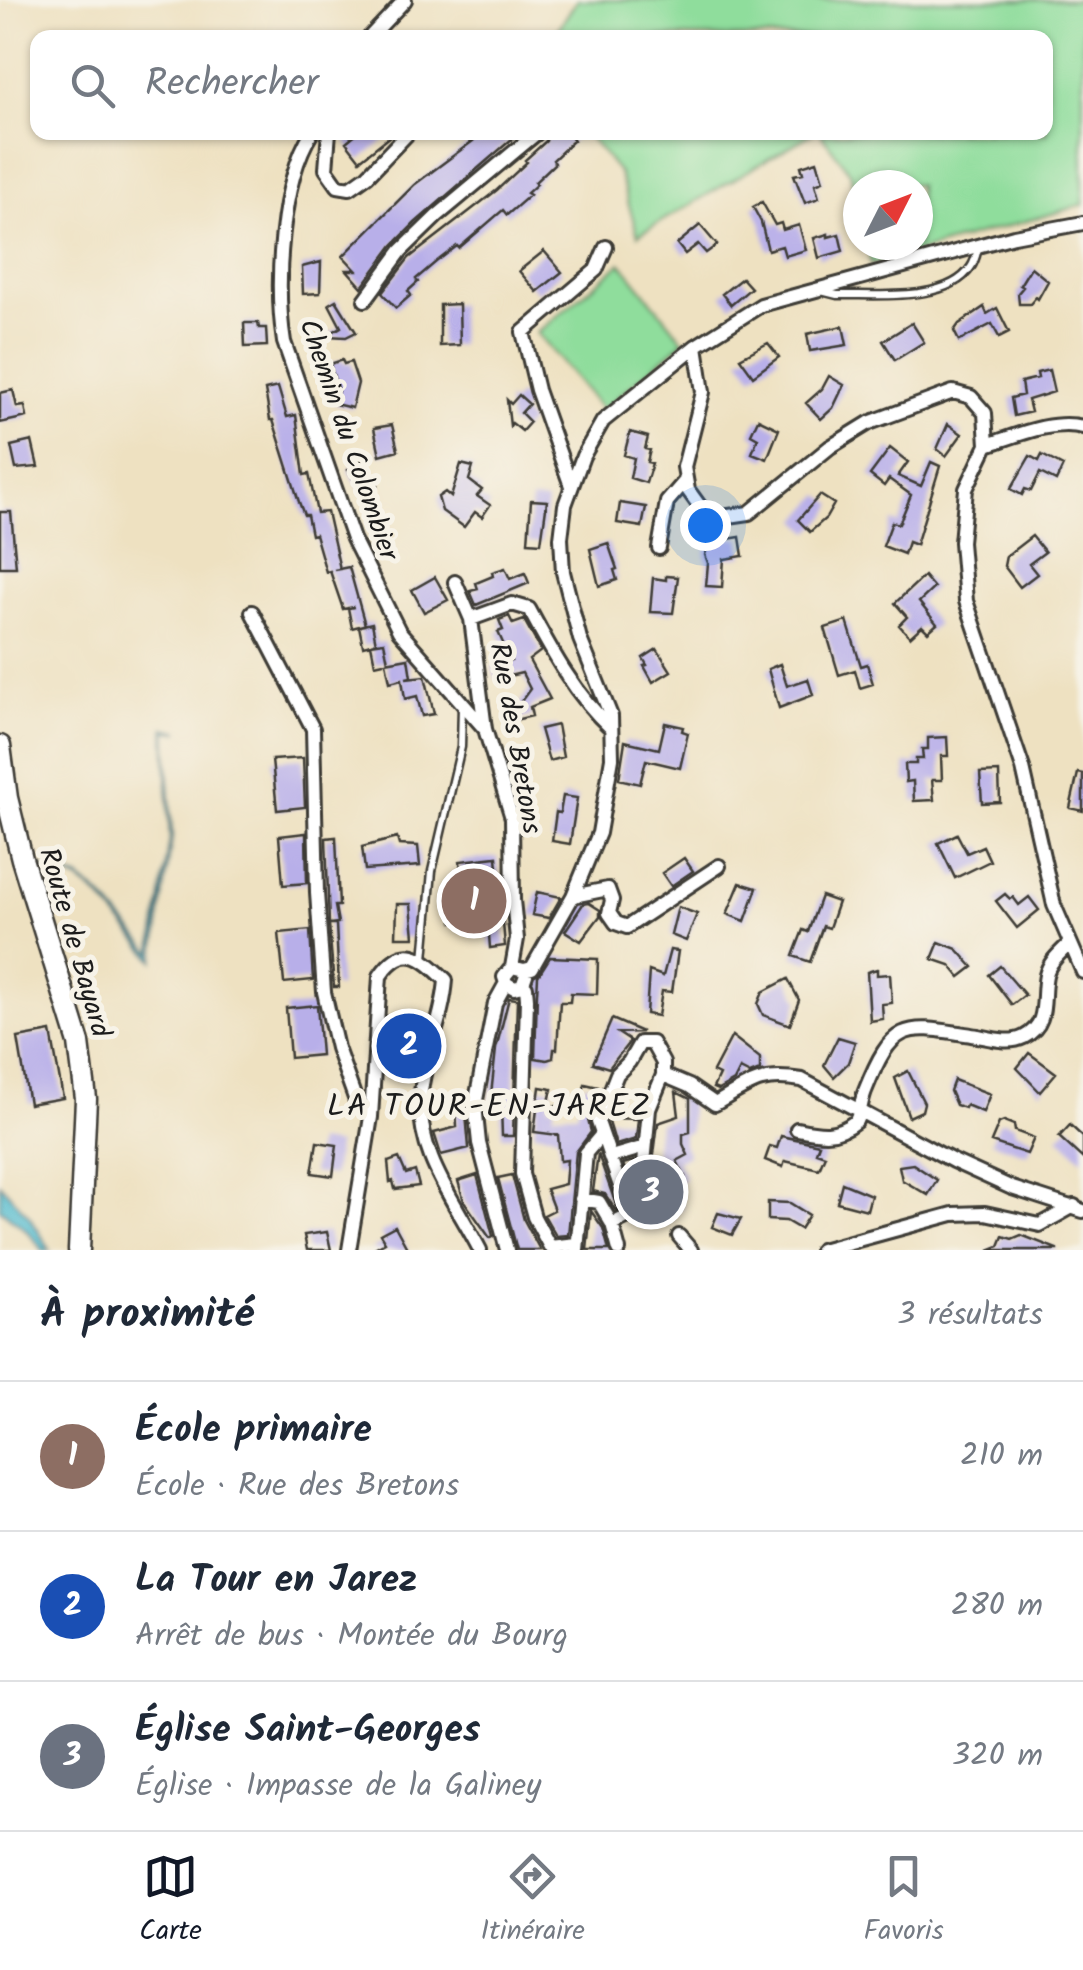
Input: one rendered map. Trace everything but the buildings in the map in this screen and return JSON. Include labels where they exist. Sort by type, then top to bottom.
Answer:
[{"type":"main road","name":"Route de Bayard","points":[[0,746],[7,831],[79,1044],[86,1099],[79,1250]]},
{"type":"street","points":[[376,30],[406,0]]},
{"type":"street","name":"Chemin du Colombier","points":[[307,140],[290,194],[282,241],[280,313],[284,342],[353,539],[400,631],[485,730]]},
{"type":"street","points":[[328,140],[326,169],[338,186],[350,188],[401,140]]},
{"type":"street","points":[[365,300],[402,251],[437,216],[528,140]]},
{"type":"street","points":[[507,1250],[479,1142],[475,1105],[496,1003],[506,984],[504,977],[518,968],[532,968],[573,896],[599,833],[612,758],[611,716],[580,639],[563,572],[565,504],[583,456],[603,421],[696,346],[761,304],[979,245],[1083,223]]},
{"type":"street","points":[[571,487],[537,390],[523,332],[596,270],[606,247]]},
{"type":"street","points":[[696,346],[703,392],[684,467],[688,490],[701,508],[722,518],[748,513],[830,447],[869,423],[953,392],[972,398],[985,413],[987,444],[966,490],[960,542],[966,602],[1024,768],[1054,906],[1083,972]]},
{"type":"street","points":[[987,444],[1037,429],[1076,424],[1083,427]]},
{"type":"street","points":[[659,548],[667,502],[686,480]]},
{"type":"street","name":"Rue des Bretons","points":[[455,582],[471,619],[485,730],[512,818],[518,968]]},
{"type":"street","points":[[471,619],[512,604],[529,608],[556,660],[594,712],[612,728]]},
{"type":"street","points":[[252,612],[313,729],[324,992],[356,1100],[371,1117]]},
{"type":"street","points":[[573,896],[608,889],[612,900],[609,913],[616,923],[627,927],[719,866]]},
{"type":"street","points":[[797,1130],[824,1135],[840,1132],[856,1121],[880,1056],[898,1034],[926,1028],[1008,1041],[1021,1039],[1037,1028],[1043,1014],[1049,967],[1069,944]]},
{"type":"street","points":[[350,1250],[371,1117],[380,976],[390,961],[404,954],[424,959],[446,980],[444,1008],[421,1091],[422,1125],[428,1153],[441,1183],[480,1250]]},
{"type":"street","points":[[506,984],[514,988],[526,981],[518,968]]},
{"type":"street","points":[[522,986],[526,987],[527,1000],[522,1174],[534,1217],[550,1247],[577,1247],[586,1153],[602,1134]]},
{"type":"street","points":[[612,1224],[630,1214],[598,1122],[617,1074],[640,1043],[652,1043],[663,1063],[663,1076],[648,1110],[644,1164]]},
{"type":"street","points":[[663,1076],[689,1086],[715,1104],[751,1084],[776,1076],[802,1080],[953,1161],[1012,1188],[1078,1209]]},
{"type":"street","points":[[611,1158],[645,1147]]},
{"type":"street","points":[[581,1199],[600,1202],[612,1224],[619,1250]]},
{"type":"street","points":[[822,1250],[953,1214],[985,1213],[1040,1225],[1078,1209]]},
{"type":"street","points":[[680,1236],[691,1250]]},
{"type":"lane","points":[[815,290],[836,295],[933,292],[956,282],[971,267],[979,245]]},
{"type":"lane","points":[[424,959],[432,871],[460,747],[462,704]]},
{"type":"green space","points":[[577,0],[1083,0],[1083,205],[933,247],[933,170],[848,170],[825,140],[1053,140],[1053,30],[558,30]]},
{"type":"green space","points":[[592,140],[801,140],[638,235],[619,173]]},
{"type":"green space","points":[[621,263],[684,341],[602,410],[537,333]]},
{"type":"water","points":[[165,728],[180,732],[166,731],[172,837],[154,960],[101,898],[77,879],[39,867],[78,878],[103,898],[152,953],[170,840]]},
{"type":"water","points":[[0,1184],[30,1217],[50,1250],[43,1250],[0,1209]]},
{"type":"place","name":"École primaire","points":[[474,901]]},
{"type":"place","name":"La Tour en Jarez","points":[[409,1046]]},
{"type":"place","name":"Église Saint-Georges","points":[[651,1192]]},
{"type":"district","name":"LA TOUR-EN-JAREZ","points":[[490,1105]]}]
